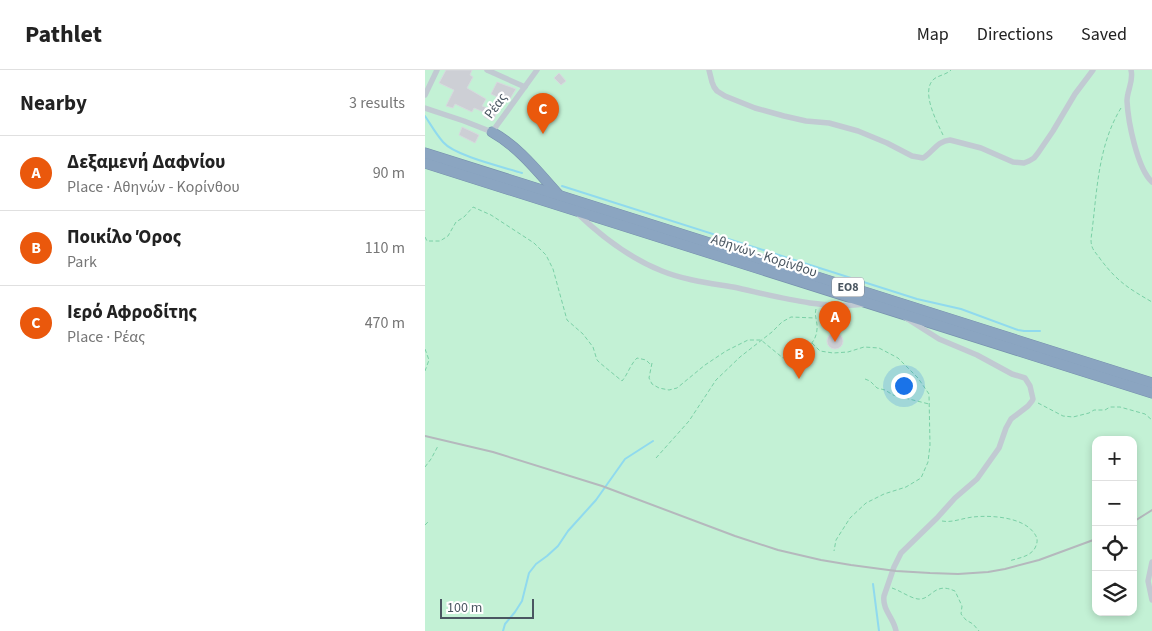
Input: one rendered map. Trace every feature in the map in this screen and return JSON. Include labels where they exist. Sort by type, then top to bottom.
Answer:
[{"type":"highway","points":[[492,132],[525,158],[558,195]]},
{"type":"highway","name":"Αθηνών - Κορίνθου","points":[[425,153],[1152,383]]},
{"type":"highway","name":"Αθηνών - Κορίνθου","points":[[425,163],[1152,393]]},
{"type":"street","points":[[425,95],[437,70]]},
{"type":"street","points":[[487,70],[525,87]]},
{"type":"street","name":"Ρέας","points":[[492,132],[537,70]]},
{"type":"street","points":[[709,70],[714,87],[725,96],[755,108],[784,116],[806,121],[829,123],[865,133],[912,156],[923,158],[945,140],[975,146],[1013,162],[1029,161],[1038,154],[1075,94],[1093,70]]},
{"type":"street","points":[[1131,70],[1132,78],[1127,100],[1130,120],[1138,158],[1147,177],[1152,182]]},
{"type":"street","points":[[425,108],[492,132]]},
{"type":"street","points":[[573,210],[620,249],[661,271],[687,278],[818,304],[870,304]]},
{"type":"street","points":[[897,631],[894,621],[885,609],[883,602],[893,567],[901,553],[955,498],[977,479],[999,448],[1011,419],[1023,411],[1032,401],[1033,396],[1025,378],[1012,374],[977,355],[939,339],[899,313]]},
{"type":"street","points":[[1152,562],[1148,581],[1152,600]]},
{"type":"path","points":[[945,140],[935,120],[929,98],[929,85],[934,79],[949,73],[951,70]]},
{"type":"path","points":[[1127,100],[1114,122],[1102,156],[1091,247],[1117,279],[1152,302]]},
{"type":"path","points":[[425,237],[427,241],[440,241],[449,236],[456,222],[464,217],[473,207],[491,215],[534,243],[546,254],[553,269],[567,320],[593,347],[597,360],[600,363],[621,381],[637,358],[646,360],[651,364],[649,378],[652,384],[669,390],[677,388],[705,365],[726,351],[748,340],[761,340],[783,358],[807,349],[815,339],[818,328],[815,314],[818,304]]},
{"type":"path","points":[[655,458],[689,421],[716,380],[740,357],[791,316],[816,318]]},
{"type":"path","points":[[812,343],[820,351],[833,353],[848,352],[864,347],[879,348],[898,358],[918,378],[929,394],[930,446],[928,462],[921,478],[906,487],[884,494],[866,503],[850,518],[836,540],[834,551]]},
{"type":"path","points":[[425,349],[429,360],[425,371]]},
{"type":"path","points":[[865,379],[877,388],[893,395],[930,404]]},
{"type":"path","points":[[1032,401],[1042,404],[1063,416],[1073,417],[1089,414],[1093,410],[1105,410],[1110,407],[1145,414],[1152,420]]},
{"type":"path","points":[[425,467],[438,446]]},
{"type":"path","points":[[937,518],[949,522],[973,517],[990,517],[1015,520],[1028,526],[1037,536],[1038,542],[1034,550],[1027,556],[1009,561]]},
{"type":"path","points":[[425,525],[428,522]]},
{"type":"path","points":[[887,586],[919,599],[927,597],[940,588],[955,591],[962,606],[961,614],[979,631]]},
{"type":"green space","points":[[425,70],[1152,70],[1152,631],[425,631]]},
{"type":"building","points":[[446,70],[472,70],[470,75],[473,77],[467,88],[486,99],[482,106],[497,112],[493,121],[484,117],[486,113],[474,108],[472,112],[455,104],[453,108],[446,106],[454,90],[439,83]]},
{"type":"building","points":[[559,73],[566,81],[561,85],[554,78]]},
{"type":"building","points":[[497,82],[516,89],[508,102],[491,94]]},
{"type":"building","points":[[462,127],[479,135],[475,143],[459,135]]},
{"type":"building","points":[[835,333],[841,335],[843,341],[841,347],[835,349],[829,347],[827,341],[829,335]]},
{"type":"waterway","points":[[425,116],[440,139],[449,147],[468,156],[522,173]]},
{"type":"waterway","points":[[562,186],[917,299],[961,309],[1018,330],[1040,331]]},
{"type":"waterway","points":[[503,631],[505,624],[522,601],[529,573],[536,564],[558,546],[568,531],[596,500],[625,459],[653,441]]},
{"type":"waterway","points":[[873,584],[879,631]]},
{"type":"railway","points":[[425,436],[493,452],[602,486],[735,536],[778,550],[851,565],[930,573],[988,572],[1039,560],[1092,540]]},
{"type":"railway","points":[[1137,519],[1152,510]]},
{"type":"place","name":"Ιερό Αφροδίτης","points":[[543,134]]},
{"type":"place","name":"Δεξαμενή Δαφνίου","points":[[835,342]]},
{"type":"place","name":"Ποικίλο Όρος","points":[[799,379]]}]
